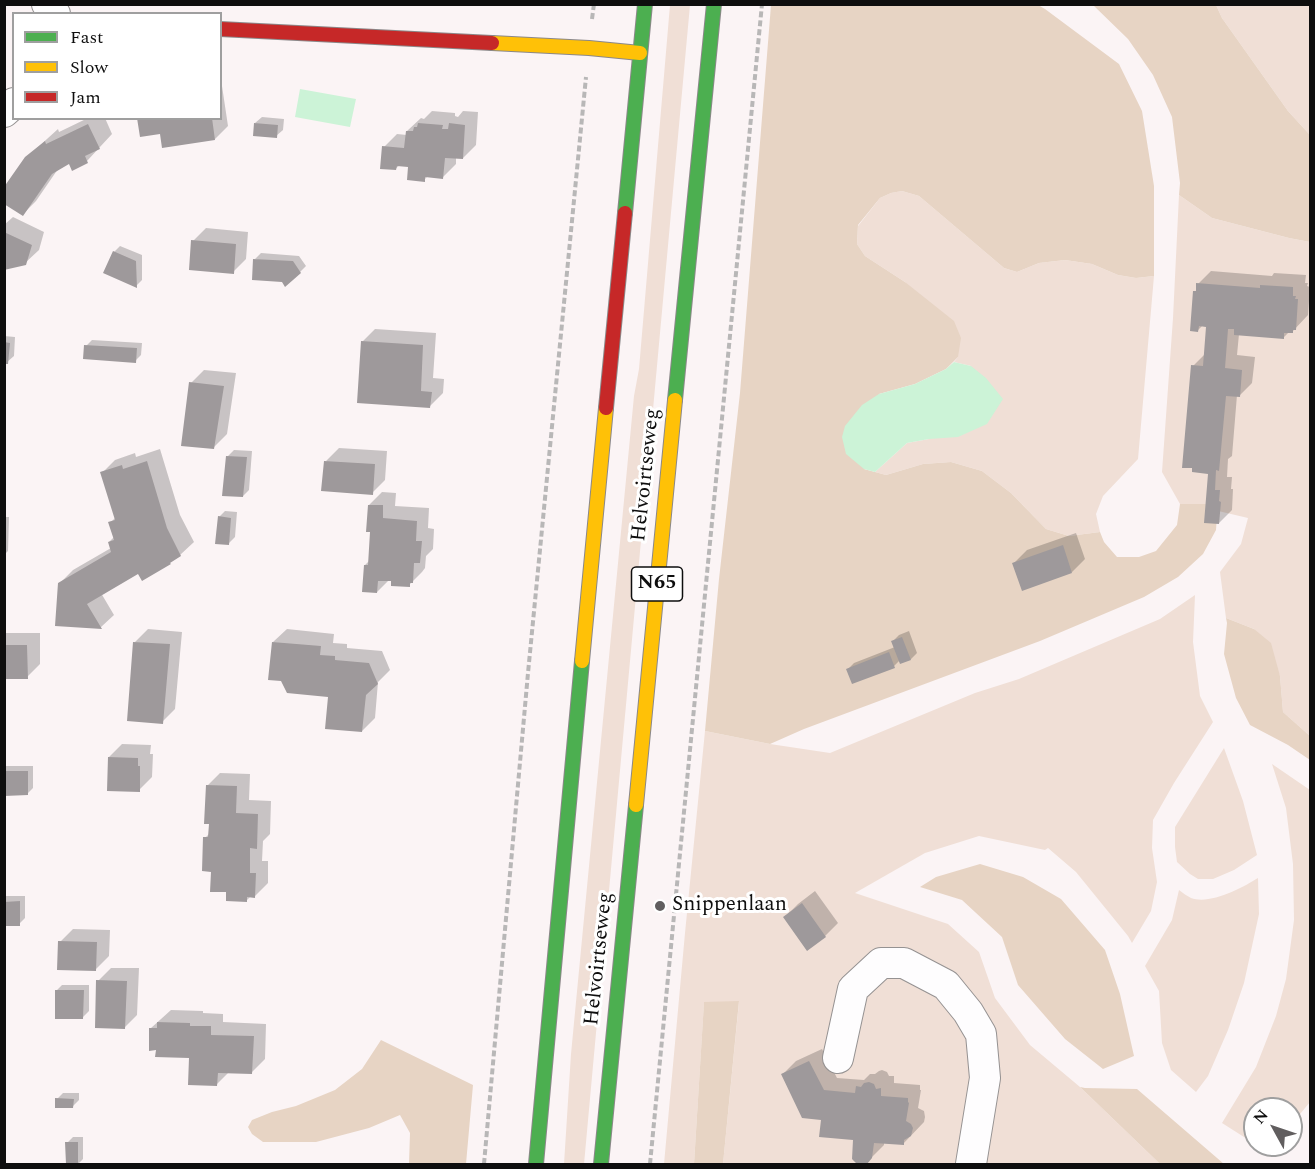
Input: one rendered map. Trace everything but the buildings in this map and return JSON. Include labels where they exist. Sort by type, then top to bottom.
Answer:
[{"type":"main road","points":[[536,1164],[645,4]]},
{"type":"main road","name":"Helvoirtseweg","points":[[601,1164],[714,4]]},
{"type":"main road","points":[[222,29],[589,48],[640,53]]},
{"type":"street","points":[[838,1058],[853,989],[881,963],[904,963],[946,985],[968,1012],[981,1034],[985,1078],[971,1164]]},
{"type":"path","points":[[484,1164],[528,673],[594,4]]},
{"type":"path","points":[[650,1164],[762,4]]},
{"type":"shaded area","points":[[670,5],[690,5],[584,1164],[564,1164],[571,1054],[634,396],[639,369]]},
{"type":"shaded area","points":[[771,5],[1038,5],[1119,64],[1142,111],[1154,186],[1154,276],[1136,278],[1118,275],[1092,264],[1065,260],[1039,263],[1017,272],[1004,268],[919,196],[902,191],[880,198],[858,225],[857,244],[865,256],[905,282],[954,321],[961,338],[958,357],[946,369],[915,384],[879,394],[864,469],[886,475],[923,464],[951,462],[982,471],[1011,493],[1046,529],[1069,536],[1100,532],[1104,542],[1117,557],[1139,557],[1156,551],[1177,525],[1180,504],[1210,504],[1217,515],[1216,530],[1203,554],[1178,577],[1144,597],[1040,641],[804,729],[770,744],[705,731],[740,393]]},
{"type":"shaded area","points":[[1093,5],[1216,5],[1222,18],[1288,111],[1310,135],[1310,242],[1212,218],[1179,195],[1180,183],[1172,117],[1153,75],[1128,39]]},
{"type":"shaded area","points":[[1216,5],[1310,5],[1310,135],[1288,111],[1222,18]]},
{"type":"shaded area","points":[[300,89],[356,99],[350,127],[295,117]]},
{"type":"shaded area","points":[[902,191],[919,196],[1004,268],[1017,272],[1039,263],[1065,260],[1092,264],[1118,275],[1136,278],[1154,276],[1138,459],[1103,496],[1096,514],[1100,532],[1069,536],[1046,529],[1011,493],[982,471],[951,462],[923,464],[886,475],[875,472],[907,443],[929,439],[971,366],[954,362],[958,357],[905,282],[865,256],[857,244],[858,226],[880,198]]},
{"type":"shaded area","points":[[1179,195],[1212,218],[1310,242],[1310,736],[1283,712],[1280,676],[1254,629],[1226,618],[1220,572],[1241,544],[1248,518],[1214,510],[1210,504],[1180,504],[1162,472]]},
{"type":"shaded area","points":[[954,362],[971,366],[986,378],[1003,399],[987,424],[958,437],[907,443],[875,472],[864,469],[846,454],[842,437],[845,426],[862,405],[879,394],[915,384],[946,369]]},
{"type":"shaded area","points":[[1195,595],[1193,642],[1200,696],[1213,722],[1153,820],[1152,848],[1157,882],[1151,911],[1132,943],[1076,872],[1048,848],[1045,850],[979,836],[925,853],[855,893],[948,924],[979,952],[995,998],[1030,1045],[1080,1087],[1160,1164],[723,1164],[739,1002],[704,1003],[694,1164],[664,1164],[705,731],[830,753],[975,693],[1019,679],[1160,619]]},
{"type":"shaded area","points":[[1226,618],[1254,629],[1271,643],[1280,676],[1283,712],[1310,736],[1310,760],[1288,745],[1250,725],[1236,698],[1224,654]]},
{"type":"shaded area","points":[[1224,748],[1243,801],[1257,855],[1234,870],[1213,879],[1198,879],[1177,862],[1175,827]]},
{"type":"shaded area","points":[[1272,764],[1310,790],[1310,1102],[1303,1110],[1303,1097],[1243,1097],[1243,1136],[1222,1123],[1256,1067],[1276,1016],[1286,979],[1294,920],[1293,864],[1286,808]]},
{"type":"shaded area","points":[[980,864],[1023,877],[1061,899],[1105,950],[1120,994],[1134,1056],[1103,1069],[1065,1039],[1018,985],[1002,937],[962,900],[920,887],[936,877]]},
{"type":"shaded area","points":[[1258,878],[1259,914],[1244,983],[1228,1030],[1208,1076],[1196,1092],[1171,1070],[1162,1043],[1159,991],[1145,966],[1172,920],[1179,890],[1191,898],[1207,899],[1235,891]]},
{"type":"shaded area","points":[[739,1001],[723,1164],[694,1164],[704,1002]]},
{"type":"shaded area","points":[[381,1040],[473,1085],[466,1164],[409,1164],[410,1133],[400,1115],[369,1128],[316,1142],[263,1142],[252,1134],[248,1127],[252,1120],[335,1090],[362,1069]]},
{"type":"shaded area","points":[[1080,1087],[1137,1089],[1224,1164],[1160,1164]]},
{"type":"traffic: fast","points":[[625,213],[645,4]]},
{"type":"traffic: fast","points":[[675,400],[714,4]]},
{"type":"traffic: fast","points":[[536,1164],[582,661]]},
{"type":"traffic: fast","points":[[601,1164],[636,805]]},
{"type":"traffic: slow","points":[[492,43],[640,53]]},
{"type":"traffic: slow","points":[[636,805],[675,400]]},
{"type":"traffic: slow","points":[[582,661],[606,408]]},
{"type":"traffic: jam","points":[[222,29],[492,43]]},
{"type":"traffic: jam","points":[[606,408],[625,213]]},
{"type":"place","name":"Snippenlaan","points":[[660,906]]}]
